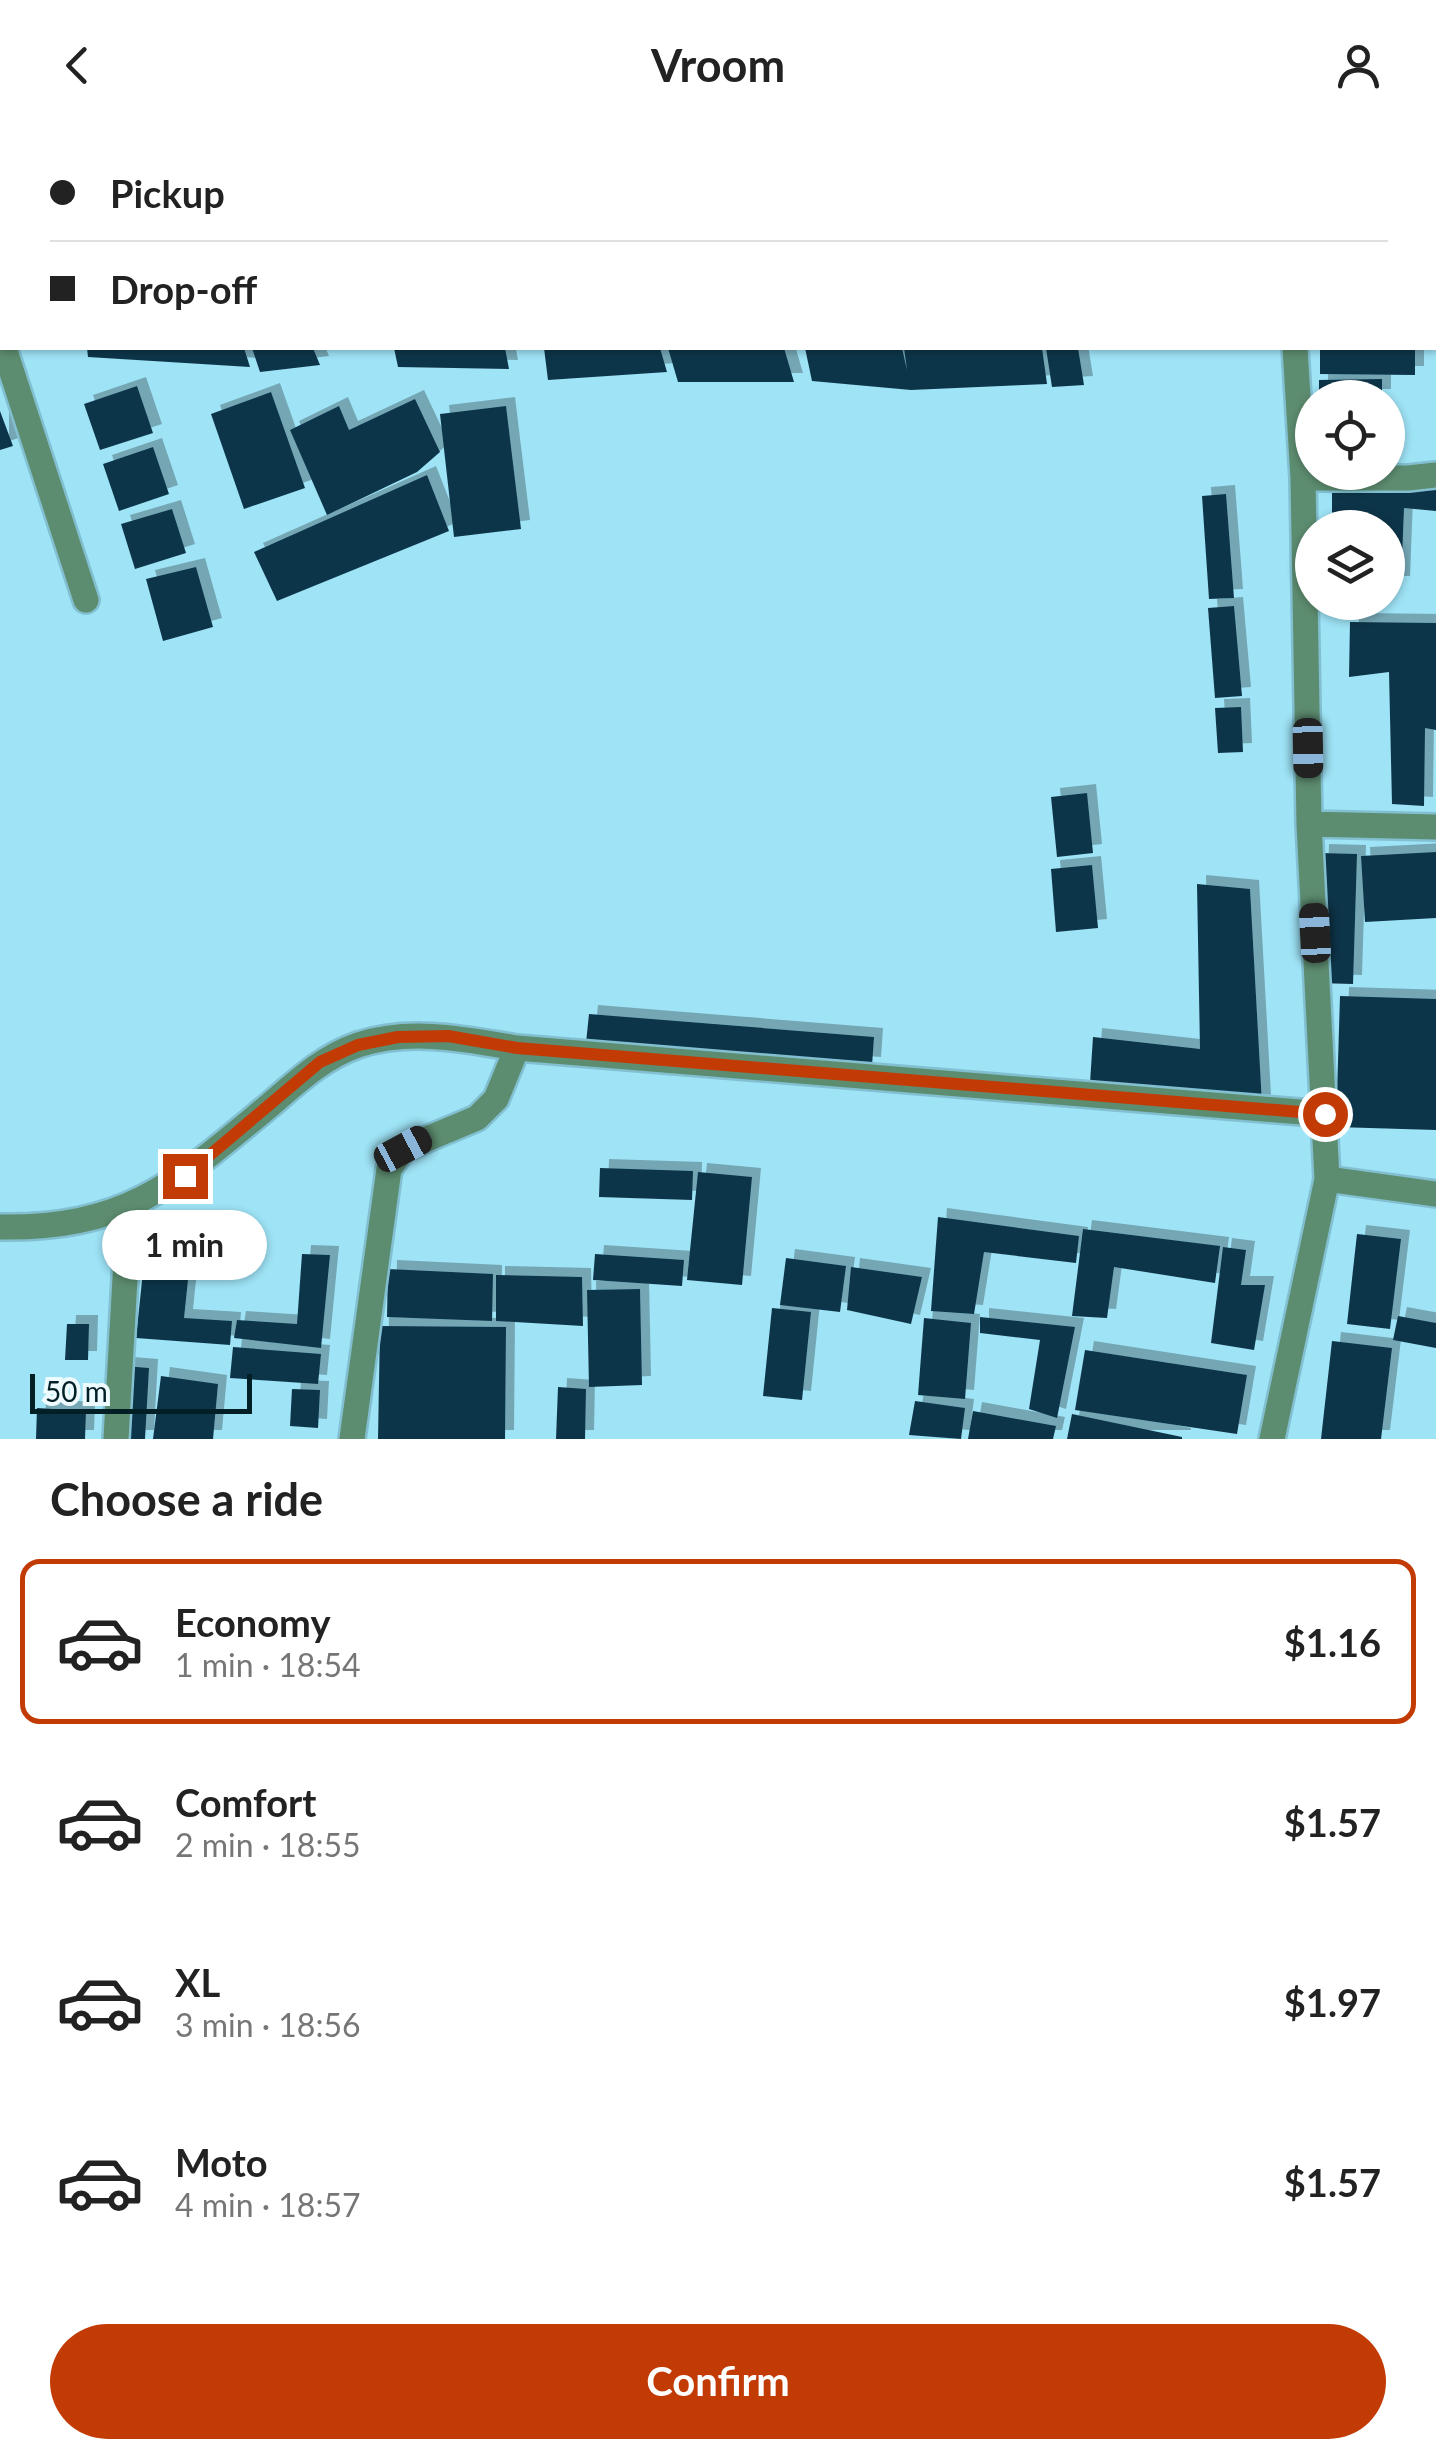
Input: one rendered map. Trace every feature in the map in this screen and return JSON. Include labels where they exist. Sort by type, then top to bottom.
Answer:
[{"type":"street","points":[[5,350],[86,600]]},
{"type":"street","points":[[1295,350],[1297,380]]},
{"type":"street","points":[[1405,478],[1436,475]]},
{"type":"street","points":[[1272,1439],[1328,1178],[1308,824],[1303,490]]},
{"type":"street","points":[[1308,824],[1436,827]]},
{"type":"street","points":[[0,1228],[50,1228],[129,1208],[185,1176],[320,1062],[358,1045],[398,1037],[448,1036],[517,1048],[1325,1114]]},
{"type":"street","points":[[352,1439],[389,1168],[403,1149],[477,1118],[496,1099],[517,1048]]},
{"type":"street","points":[[1328,1178],[1436,1194]]},
{"type":"street","points":[[116,1439],[129,1208]]},
{"type":"building","points":[[87,350],[245,350],[250,367],[88,357]]},
{"type":"building","points":[[253,350],[314,350],[320,365],[260,372]]},
{"type":"building","points":[[394,350],[505,350],[509,369],[398,367]]},
{"type":"building","points":[[544,350],[661,350],[667,372],[548,380]]},
{"type":"building","points":[[669,350],[785,350],[794,382],[678,382]]},
{"type":"building","points":[[805,350],[902,350],[907,370],[904,350],[1042,350],[1047,384],[911,390],[812,381]]},
{"type":"building","points":[[1046,350],[1078,350],[1084,385],[1052,387]]},
{"type":"building","points":[[1320,350],[1415,350],[1415,375],[1320,374]]},
{"type":"building","points":[[137,386],[153,433],[100,450],[84,404]]},
{"type":"building","points":[[271,392],[305,488],[244,509],[211,414]]},
{"type":"building","points":[[415,399],[440,452],[417,472],[327,515],[290,430],[339,406],[349,430]]},
{"type":"building","points":[[506,406],[521,529],[454,537],[440,414]]},
{"type":"building","points":[[0,411],[13,446],[0,450]]},
{"type":"building","points":[[153,447],[169,494],[119,511],[103,464]]},
{"type":"building","points":[[427,475],[449,531],[277,601],[254,552]]},
{"type":"building","points":[[1436,487],[1436,511],[1332,510],[1332,490]]},
{"type":"building","points":[[1226,494],[1234,598],[1209,599],[1202,496]]},
{"type":"building","points":[[172,509],[186,553],[135,569],[121,524]]},
{"type":"building","points":[[196,567],[213,627],[163,641],[146,579]]},
{"type":"building","points":[[1234,606],[1242,696],[1215,698],[1208,608]]},
{"type":"building","points":[[1350,622],[1436,623],[1436,730],[1425,728],[1424,806],[1392,804],[1389,672],[1349,677]]},
{"type":"building","points":[[1241,707],[1243,752],[1218,753],[1215,708]]},
{"type":"building","points":[[1087,793],[1093,853],[1057,857],[1051,797]]},
{"type":"building","points":[[1436,852],[1436,918],[1365,922],[1361,856]]},
{"type":"building","points":[[1320,853],[1357,854],[1353,984],[1316,983]]},
{"type":"building","points":[[1092,865],[1098,928],[1056,932],[1051,869]]},
{"type":"building","points":[[1197,884],[1250,889],[1262,1104],[1090,1083],[1093,1037],[1200,1049]]},
{"type":"building","points":[[1340,996],[1436,999],[1436,1130],[1336,1127]]},
{"type":"building","points":[[589,1014],[874,1037],[872,1066],[586,1043]]},
{"type":"building","points":[[600,1168],[693,1171],[692,1200],[599,1197]]},
{"type":"building","points":[[698,1172],[752,1177],[742,1285],[687,1280]]},
{"type":"building","points":[[938,1217],[1079,1236],[1076,1263],[984,1252],[974,1314],[931,1311]]},
{"type":"building","points":[[1083,1229],[1220,1246],[1215,1283],[1114,1267],[1107,1318],[1072,1316]]},
{"type":"building","points":[[1357,1234],[1401,1239],[1390,1329],[1347,1324]]},
{"type":"building","points":[[147,1239],[198,1244],[194,1268],[145,1259]]},
{"type":"building","points":[[1223,1247],[1246,1250],[1241,1285],[1265,1285],[1254,1350],[1211,1343]]},
{"type":"building","points":[[302,1254],[330,1255],[321,1348],[234,1338],[237,1320],[297,1324]]},
{"type":"building","points":[[595,1254],[684,1260],[682,1286],[593,1280]]},
{"type":"building","points":[[786,1258],[846,1266],[840,1312],[780,1305]]},
{"type":"building","points":[[144,1262],[189,1270],[184,1318],[232,1321],[230,1345],[136,1338]]},
{"type":"building","points":[[851,1267],[922,1277],[911,1324],[847,1310]]},
{"type":"building","points":[[388,1269],[493,1274],[492,1321],[387,1317]]},
{"type":"building","points":[[496,1275],[582,1277],[583,1326],[496,1321]]},
{"type":"building","points":[[640,1289],[642,1385],[589,1387],[587,1290]]},
{"type":"building","points":[[772,1308],[811,1312],[802,1400],[763,1396]]},
{"type":"building","points":[[1398,1316],[1436,1323],[1436,1348],[1393,1340]]},
{"type":"building","points":[[980,1317],[1075,1327],[1057,1418],[1029,1409],[1040,1340],[980,1333]]},
{"type":"building","points":[[924,1318],[971,1323],[965,1399],[918,1395]]},
{"type":"building","points":[[67,1324],[89,1324],[88,1360],[65,1360]]},
{"type":"building","points":[[380,1326],[506,1327],[505,1439],[378,1439]]},
{"type":"building","points":[[1332,1341],[1392,1348],[1381,1439],[1321,1439]]},
{"type":"building","points":[[233,1347],[321,1354],[318,1384],[230,1378]]},
{"type":"building","points":[[1085,1350],[1247,1375],[1237,1434],[1075,1410]]},
{"type":"building","points":[[124,1366],[149,1368],[145,1439],[120,1439]]},
{"type":"building","points":[[161,1376],[218,1384],[213,1439],[153,1439]]},
{"type":"building","points":[[558,1387],[586,1389],[585,1439],[556,1439]]},
{"type":"building","points":[[292,1389],[320,1390],[318,1428],[290,1426]]},
{"type":"building","points":[[915,1401],[965,1408],[961,1439],[909,1435]]},
{"type":"building","points":[[37,1408],[86,1411],[85,1439],[36,1439]]},
{"type":"building","points":[[973,1411],[1056,1426],[1053,1439],[968,1439]]},
{"type":"building","points":[[1072,1414],[1182,1437],[1182,1439],[1067,1439]]},
{"type":"route","points":[[185,1176],[320,1062],[358,1045],[398,1037],[448,1036],[517,1048],[1325,1114]]}]
